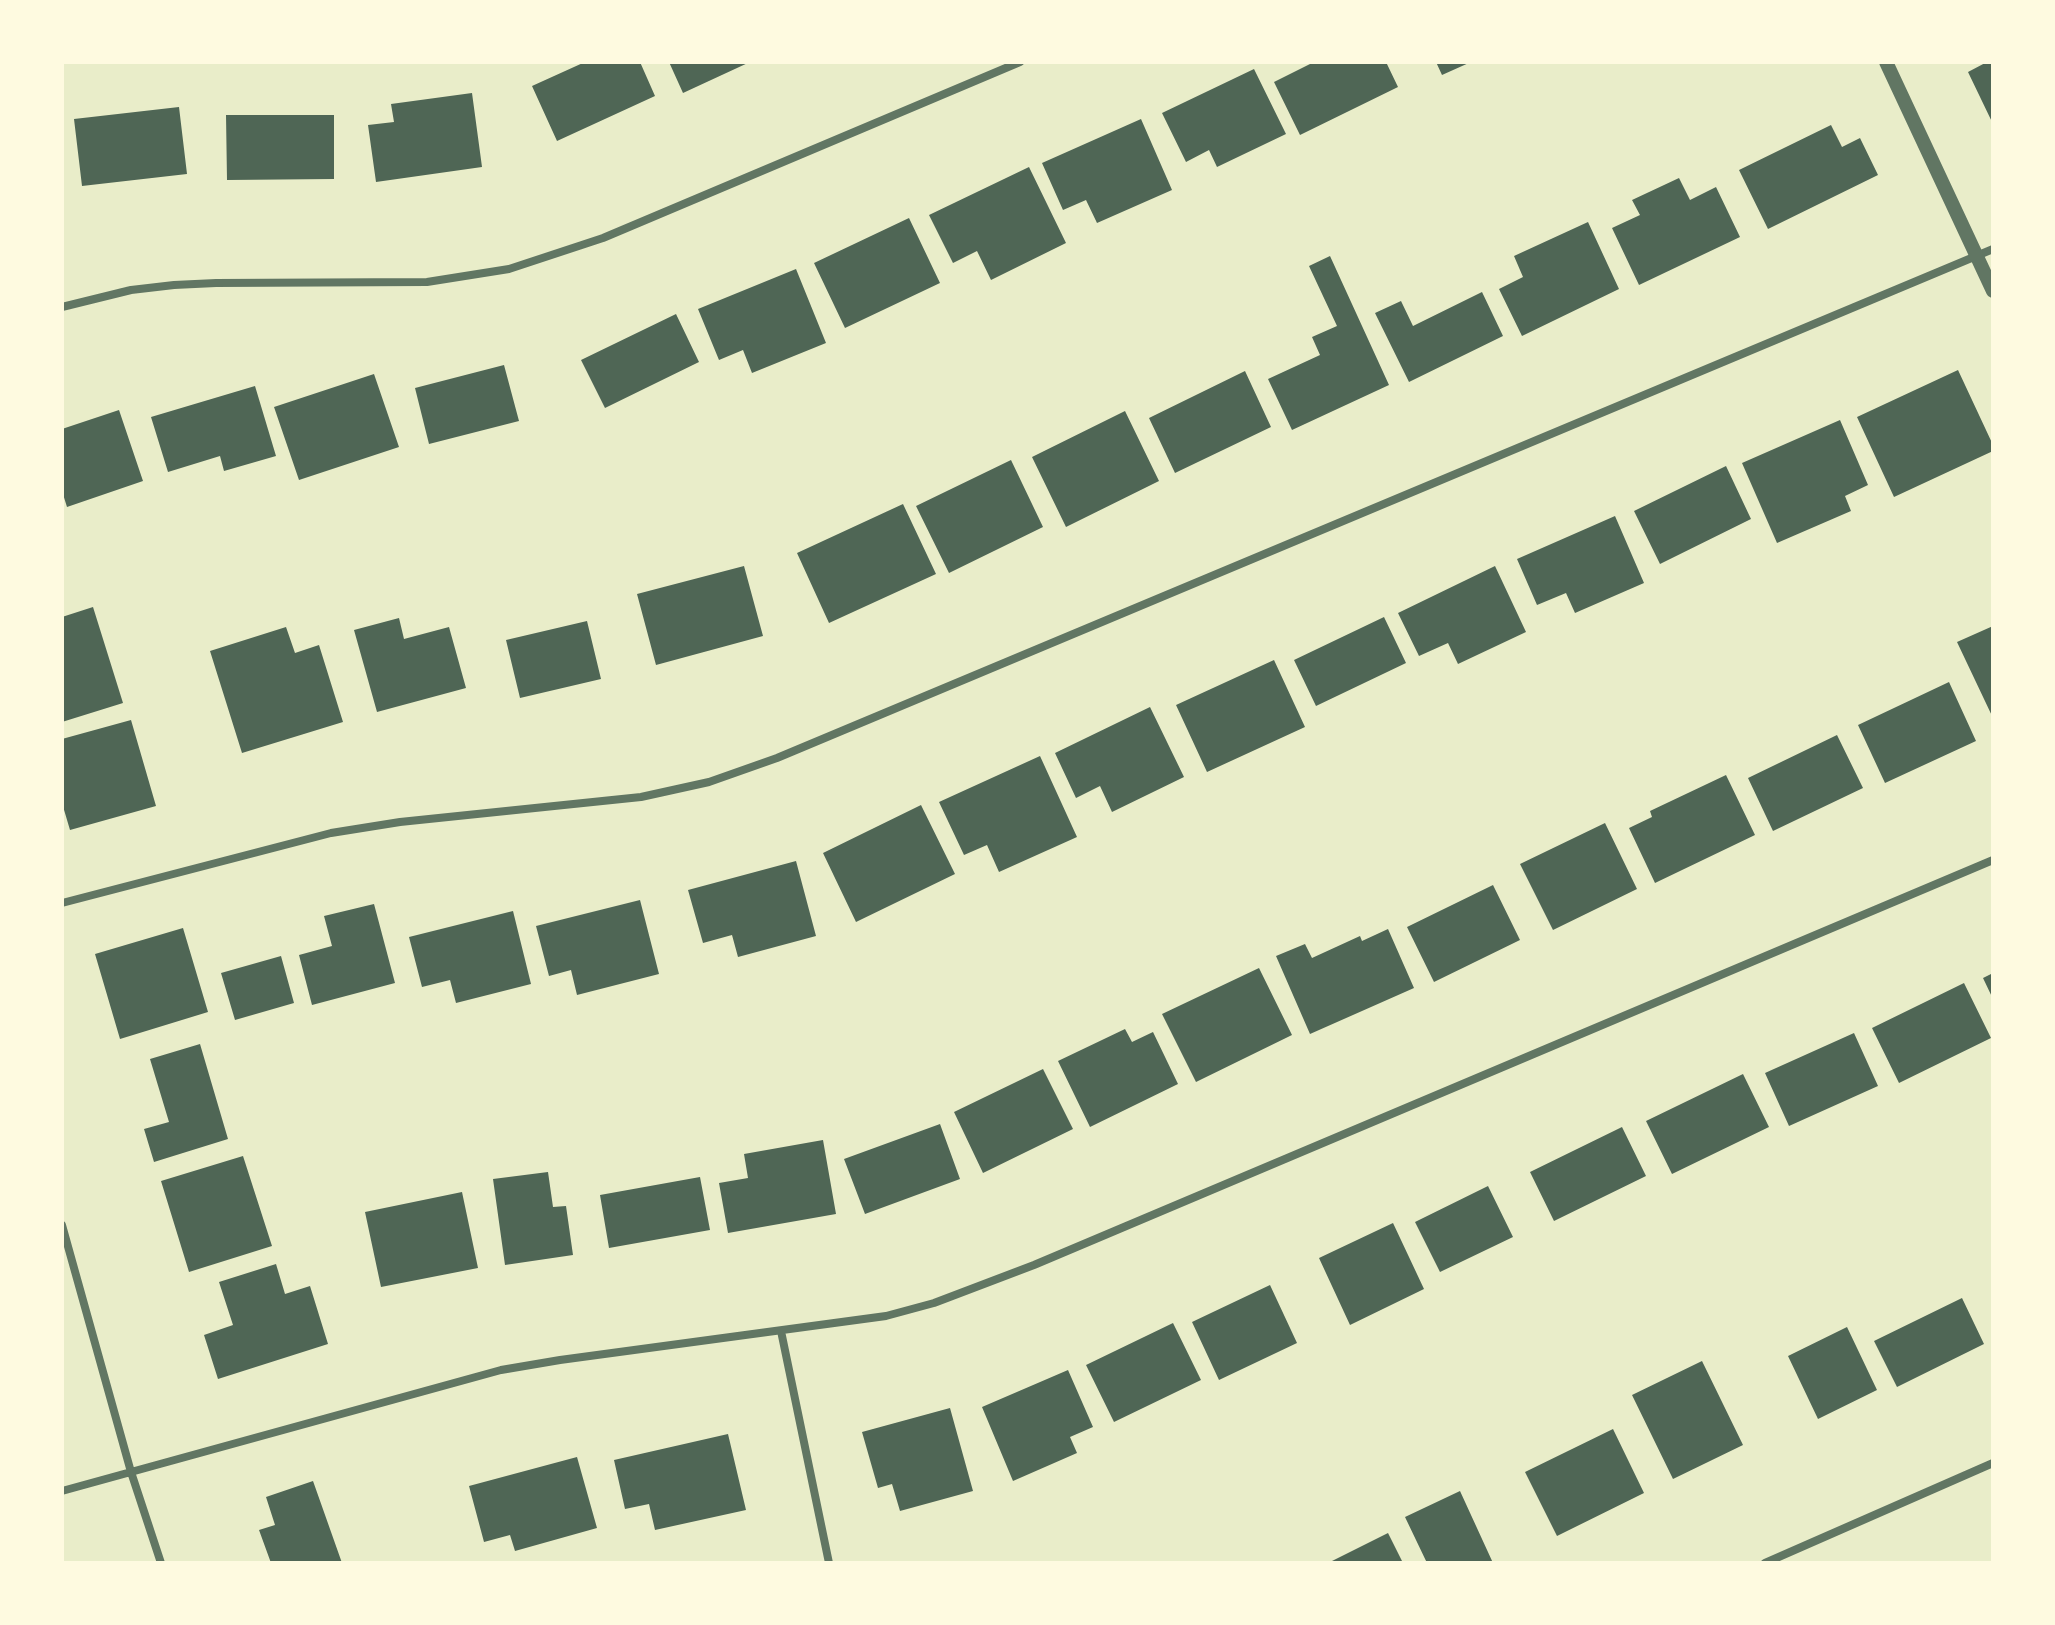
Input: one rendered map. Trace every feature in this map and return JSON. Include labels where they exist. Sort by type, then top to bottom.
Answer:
[{"type":"street","points":[[62,307],[131,290],[174,285],[427,282],[469,278],[509,269],[603,238],[1020,62]]},
{"type":"street","points":[[1886,62],[1993,291]]},
{"type":"street","points":[[62,903],[367,826],[641,797],[728,776],[792,752],[1993,249]]},
{"type":"street","points":[[62,1491],[501,1370],[886,1316],[934,1303],[982,1286],[1993,860]]},
{"type":"street","points":[[62,1225],[131,1472],[161,1563]]},
{"type":"street","points":[[781,1331],[829,1563]]},
{"type":"street","points":[[1765,1563],[1993,1463]]},
{"type":"building","points":[[585,62],[640,62],[655,96],[557,141],[532,86]]},
{"type":"building","points":[[669,62],[750,62],[683,93]]},
{"type":"building","points":[[1314,62],[1386,62],[1398,87],[1300,135],[1274,82]]},
{"type":"building","points":[[1436,62],[1471,62],[1442,75]]},
{"type":"building","points":[[1993,62],[1993,124],[1968,72]]},
{"type":"building","points":[[1254,69],[1286,134],[1217,167],[1209,150],[1186,162],[1162,113]]},
{"type":"building","points":[[472,93],[482,167],[376,182],[368,125],[394,122],[391,104]]},
{"type":"building","points":[[179,107],[187,174],[82,186],[74,119]]},
{"type":"building","points":[[226,115],[334,115],[334,179],[227,180]]},
{"type":"building","points":[[1141,119],[1172,190],[1097,223],[1086,200],[1063,210],[1042,163]]},
{"type":"building","points":[[1831,125],[1842,147],[1860,138],[1878,175],[1768,229],[1739,170]]},
{"type":"building","points":[[1029,167],[1066,243],[991,280],[977,251],[953,263],[929,215]]},
{"type":"building","points":[[1679,178],[1690,200],[1716,187],[1740,237],[1639,285],[1612,228],[1640,215],[1632,200]]},
{"type":"building","points":[[909,218],[940,283],[845,328],[814,263]]},
{"type":"building","points":[[1588,222],[1619,289],[1522,336],[1499,289],[1523,277],[1514,256]]},
{"type":"building","points":[[1330,256],[1389,385],[1292,430],[1268,379],[1320,355],[1312,337],[1337,326],[1309,266]]},
{"type":"building","points":[[796,269],[826,343],[752,373],[743,350],[719,360],[698,309]]},
{"type":"building","points":[[1482,292],[1503,336],[1409,382],[1375,313],[1401,301],[1413,326]]},
{"type":"building","points":[[676,314],[699,362],[605,408],[581,360]]},
{"type":"building","points":[[504,365],[519,421],[429,444],[415,388]]},
{"type":"building","points":[[1958,370],[1993,451],[1894,497],[1857,417]]},
{"type":"building","points":[[1245,371],[1271,427],[1175,473],[1149,418]]},
{"type":"building","points":[[374,374],[399,447],[299,480],[274,407]]},
{"type":"building","points":[[255,386],[276,456],[224,471],[220,456],[168,472],[151,417]]},
{"type":"building","points":[[119,410],[143,481],[67,507],[62,491],[62,429]]},
{"type":"building","points":[[1125,411],[1159,481],[1066,527],[1032,457]]},
{"type":"building","points":[[1840,420],[1868,485],[1845,496],[1851,511],[1777,543],[1742,463]]},
{"type":"building","points":[[1011,460],[1043,527],[949,573],[916,506]]},
{"type":"building","points":[[1726,466],[1751,519],[1660,564],[1634,511]]},
{"type":"building","points":[[903,504],[936,574],[829,623],[797,553]]},
{"type":"building","points":[[1615,516],[1644,583],[1575,613],[1566,593],[1537,605],[1517,559]]},
{"type":"building","points":[[744,566],[763,636],[656,665],[637,594]]},
{"type":"building","points":[[1495,566],[1526,632],[1458,664],[1448,643],[1419,656],[1398,613]]},
{"type":"building","points":[[93,607],[123,703],[62,722],[62,617]]},
{"type":"building","points":[[1384,617],[1406,663],[1316,706],[1294,660]]},
{"type":"building","points":[[399,618],[404,639],[449,627],[466,688],[377,712],[354,630]]},
{"type":"building","points":[[587,621],[601,679],[520,698],[506,640]]},
{"type":"building","points":[[1993,626],[1993,718],[1957,642]]},
{"type":"building","points":[[286,627],[295,653],[319,645],[343,722],[242,753],[210,651]]},
{"type":"building","points":[[1274,660],[1305,727],[1207,772],[1176,705]]},
{"type":"building","points":[[1949,682],[1976,741],[1885,783],[1858,725]]},
{"type":"building","points":[[1150,707],[1184,777],[1112,812],[1100,786],[1076,798],[1055,753]]},
{"type":"building","points":[[131,720],[156,806],[70,830],[62,803],[62,739]]},
{"type":"building","points":[[1837,735],[1863,788],[1773,831],[1748,778]]},
{"type":"building","points":[[1040,756],[1077,837],[999,872],[987,845],[964,855],[939,802]]},
{"type":"building","points":[[1726,775],[1755,835],[1655,883],[1629,828],[1652,817],[1650,811]]},
{"type":"building","points":[[921,805],[955,874],[856,922],[823,853]]},
{"type":"building","points":[[1605,823],[1637,889],[1553,930],[1520,864]]},
{"type":"building","points":[[796,861],[816,936],[738,957],[732,935],[703,943],[688,890]]},
{"type":"building","points":[[1493,885],[1520,940],[1434,982],[1407,927]]},
{"type":"building","points":[[640,900],[659,974],[577,995],[571,970],[549,976],[536,926]]},
{"type":"building","points":[[374,904],[395,983],[312,1005],[299,955],[332,946],[324,916]]},
{"type":"building","points":[[513,911],[531,984],[456,1003],[450,980],[422,987],[409,937]]},
{"type":"building","points":[[183,928],[208,1012],[120,1039],[95,954]]},
{"type":"building","points":[[1388,929],[1414,988],[1310,1034],[1276,956],[1305,944],[1312,958],[1360,936],[1362,941]]},
{"type":"building","points":[[281,956],[294,1003],[235,1020],[221,973]]},
{"type":"building","points":[[1259,968],[1292,1035],[1196,1082],[1162,1014]]},
{"type":"building","points":[[1993,973],[1993,999],[1983,978]]},
{"type":"building","points":[[1964,983],[1991,1038],[1899,1083],[1872,1028]]},
{"type":"building","points":[[1125,1029],[1132,1042],[1153,1032],[1178,1084],[1090,1127],[1058,1061]]},
{"type":"building","points":[[1854,1033],[1878,1086],[1789,1126],[1765,1073]]},
{"type":"building","points":[[200,1044],[228,1139],[154,1162],[144,1129],[169,1122],[150,1059]]},
{"type":"building","points":[[1043,1069],[1073,1129],[983,1173],[954,1112]]},
{"type":"building","points":[[1743,1074],[1769,1127],[1672,1174],[1646,1121]]},
{"type":"building","points":[[940,1124],[960,1179],[865,1214],[844,1159]]},
{"type":"building","points":[[1622,1127],[1646,1176],[1554,1221],[1530,1172]]},
{"type":"building","points":[[823,1140],[836,1214],[728,1233],[719,1183],[748,1178],[744,1154]]},
{"type":"building","points":[[243,1156],[272,1246],[189,1272],[161,1181]]},
{"type":"building","points":[[548,1172],[553,1207],[566,1206],[573,1255],[505,1265],[493,1179]]},
{"type":"building","points":[[700,1177],[710,1230],[609,1248],[600,1195]]},
{"type":"building","points":[[1488,1186],[1513,1237],[1440,1272],[1415,1222]]},
{"type":"building","points":[[462,1192],[478,1268],[381,1287],[365,1212]]},
{"type":"building","points":[[1393,1223],[1424,1289],[1350,1325],[1319,1258]]},
{"type":"building","points":[[276,1264],[285,1294],[310,1286],[328,1344],[218,1379],[204,1335],[233,1325],[219,1282]]},
{"type":"building","points":[[1270,1285],[1297,1343],[1219,1380],[1192,1322]]},
{"type":"building","points":[[1962,1298],[1984,1344],[1897,1387],[1874,1341]]},
{"type":"building","points":[[1173,1323],[1201,1380],[1114,1422],[1086,1365]]},
{"type":"building","points":[[1847,1327],[1877,1390],[1818,1419],[1788,1356]]},
{"type":"building","points":[[1702,1361],[1743,1445],[1673,1479],[1632,1395]]},
{"type":"building","points":[[1068,1370],[1093,1427],[1070,1437],[1077,1453],[1013,1481],[982,1407]]},
{"type":"building","points":[[950,1408],[973,1491],[900,1511],[892,1484],[878,1488],[862,1432]]},
{"type":"building","points":[[1613,1429],[1644,1493],[1557,1536],[1525,1472]]},
{"type":"building","points":[[728,1434],[746,1510],[655,1530],[649,1504],[625,1509],[614,1460]]},
{"type":"building","points":[[577,1457],[597,1528],[515,1551],[510,1535],[484,1542],[469,1486]]},
{"type":"building","points":[[313,1481],[342,1563],[271,1563],[259,1530],[275,1525],[266,1497]]},
{"type":"building","points":[[1460,1491],[1493,1563],[1427,1563],[1405,1517]]},
{"type":"building","points":[[1388,1533],[1403,1563],[1328,1563]]}]
